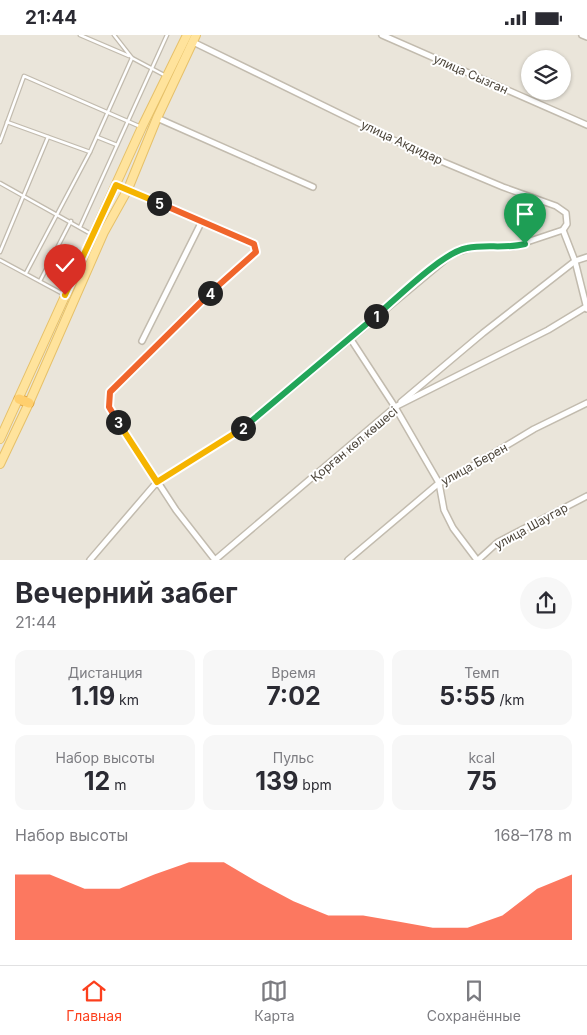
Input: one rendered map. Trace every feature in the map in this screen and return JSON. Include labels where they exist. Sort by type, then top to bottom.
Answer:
[{"type":"highway","points":[[19,399],[30,403]]},
{"type":"main road","points":[[0,439],[142,127],[187,35]]},
{"type":"main road","points":[[0,464],[30,403],[104,232],[128,189],[156,118],[194,38]]},
{"type":"street","name":"улица Сызган","points":[[382,35],[587,125]]},
{"type":"street","points":[[582,35],[587,37]]},
{"type":"street","name":"улица Акдидар","points":[[194,38],[410,147],[503,187],[556,206],[566,213],[567,224],[563,230],[575,261],[587,308]]},
{"type":"street","points":[[156,118],[313,187]]},
{"type":"street","points":[[116,185],[254,244],[256,252],[205,298],[110,392],[108,400],[109,407],[157,482],[216,560]]},
{"type":"street","points":[[142,341],[202,223]]},
{"type":"street","points":[[92,559],[157,482],[250,423],[452,254],[467,248],[512,247],[563,230]]},
{"type":"street","points":[[395,407],[483,333],[575,261],[587,257]]},
{"type":"street","name":"Қорған көл көшесі","points":[[216,560],[395,407],[548,330],[587,308]]},
{"type":"street","points":[[350,338],[395,407],[440,483],[444,510],[453,528],[477,560]]},
{"type":"street","name":"улица Берен","points":[[348,560],[440,483],[454,477],[534,429],[587,403]]},
{"type":"street","name":"улица Шаугар","points":[[477,560],[498,542],[587,496]]},
{"type":"lane","points":[[80,35],[131,57],[168,77]]},
{"type":"lane","points":[[114,35],[131,57]]},
{"type":"lane","points":[[80,227],[167,35]]},
{"type":"lane","points":[[26,273],[90,152],[131,57]]},
{"type":"lane","points":[[0,142],[24,76],[142,127]]},
{"type":"lane","points":[[7,122],[90,152]]},
{"type":"lane","points":[[0,252],[48,137]]},
{"type":"lane","points":[[97,137],[117,145]]},
{"type":"lane","points":[[0,183],[24,194],[93,235]]},
{"type":"lane","points":[[40,281],[71,221]]},
{"type":"lane","points":[[0,260],[65,295]]},
{"type":"shaded area","points":[[0,35],[587,35],[587,560],[0,560]]},
{"type":"route","points":[[65,295],[116,185],[254,244],[256,252],[205,298],[110,392],[109,407],[157,482],[250,423],[444,259],[467,248],[501,248],[525,244]]}]
